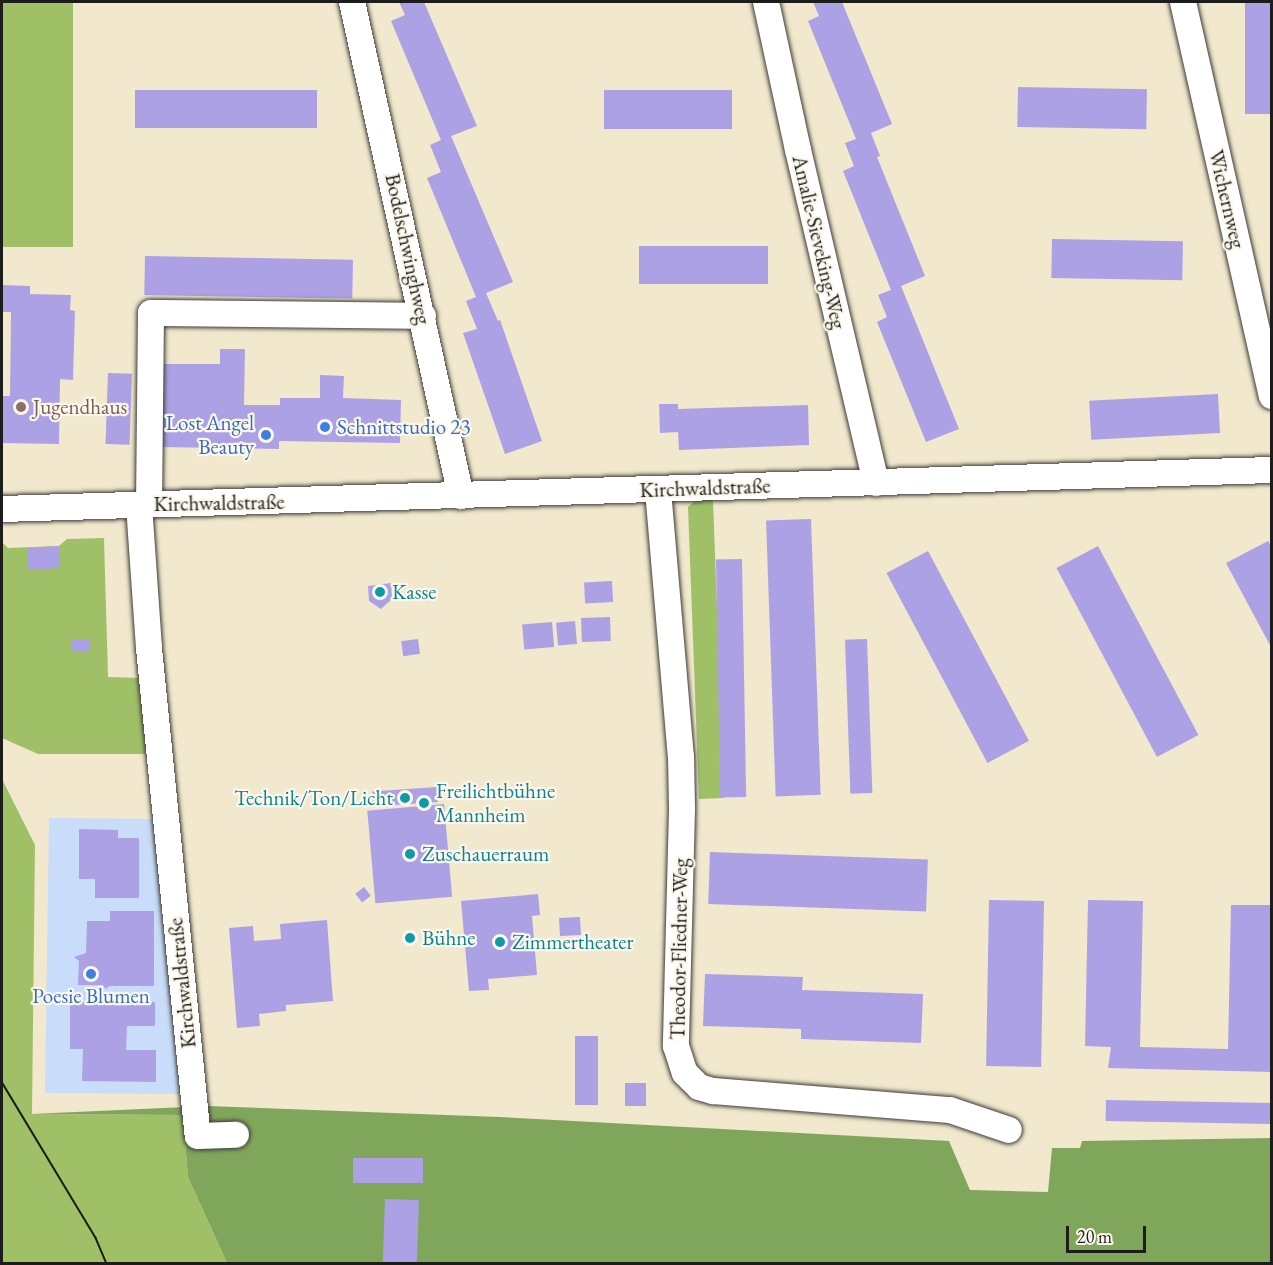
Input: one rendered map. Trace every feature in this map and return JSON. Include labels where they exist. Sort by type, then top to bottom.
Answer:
[{"type":"street","name":"Bodelschwinghweg","points":[[352,2],[461,496]]},
{"type":"street","name":"Amalie-Sieveking-Weg","points":[[766,2],[876,483]]},
{"type":"street","name":"Wichernweg","points":[[1183,2],[1272,396]]},
{"type":"street","points":[[144,505],[151,313],[423,316]]},
{"type":"street","name":"Kirchwaldstraße","points":[[2,509],[1272,470]]},
{"type":"street","name":"Theodor-Fliedner-Weg","points":[[658,490],[681,756],[682,810],[676,1046],[685,1073],[699,1087],[713,1091],[950,1110],[1009,1130]]},
{"type":"street","name":"Kirchwaldstraße","points":[[144,505],[149,648],[198,1136],[236,1135]]},
{"type":"shaded area","points":[[49,818],[156,819],[184,1094],[45,1093]]},
{"type":"green space","points":[[2,2],[73,2],[73,247],[2,247]]},
{"type":"green space","points":[[696,500],[713,500],[724,798],[699,799],[688,507]]},
{"type":"green space","points":[[104,538],[108,677],[141,678],[149,754],[38,754],[2,738],[2,542],[8,548],[59,546],[67,539]]},
{"type":"green space","points":[[2,779],[35,845],[32,1114],[183,1115],[188,1177],[227,1263],[2,1263]]},
{"type":"green space","points":[[207,1106],[499,1117],[949,1141],[970,1190],[1048,1192],[1052,1148],[1080,1148],[1082,1141],[1271,1138],[1271,1263],[227,1263],[188,1177],[183,1115],[32,1114]]},
{"type":"building","points":[[399,2],[424,2],[477,126],[451,136],[513,282],[486,293],[498,321],[500,320],[542,441],[505,454],[463,333],[477,329],[466,301],[476,297],[427,178],[441,172],[430,145],[441,140],[391,21],[405,15]]},
{"type":"building","points":[[813,2],[842,2],[892,124],[871,133],[880,156],[877,157],[925,276],[901,286],[959,429],[926,442],[877,322],[887,317],[878,295],[891,290],[843,171],[854,166],[845,143],[856,139],[808,21],[819,16]]},
{"type":"building","points":[[1245,2],[1272,2],[1272,114],[1245,114]]},
{"type":"building","points":[[1018,87],[1147,89],[1146,129],[1017,127]]},
{"type":"building","points":[[135,90],[317,90],[317,128],[135,128]]},
{"type":"building","points":[[604,90],[732,90],[732,129],[604,129]]},
{"type":"building","points":[[1052,239],[1183,241],[1182,280],[1051,278]]},
{"type":"building","points":[[639,246],[768,246],[768,284],[639,284]]},
{"type":"building","points":[[145,256],[353,260],[352,299],[144,295]]},
{"type":"building","points":[[3,285],[30,286],[30,294],[71,295],[70,310],[75,311],[73,380],[60,379],[59,444],[2,443],[2,396],[10,396],[11,312],[3,312]]},
{"type":"building","points":[[220,349],[245,349],[244,405],[280,405],[280,398],[320,398],[320,375],[344,376],[343,398],[401,400],[400,443],[279,441],[279,449],[161,447],[162,364],[220,364]]},
{"type":"building","points":[[108,373],[132,374],[130,445],[106,444]]},
{"type":"building","points":[[1218,394],[1220,433],[1091,440],[1089,401]]},
{"type":"building","points":[[659,404],[678,404],[678,409],[808,405],[809,445],[679,450],[678,432],[660,433]]},
{"type":"building","points":[[811,519],[821,795],[776,796],[766,521]]},
{"type":"building","points":[[1268,541],[1272,547],[1272,649],[1226,563]]},
{"type":"building","points":[[59,546],[60,568],[28,570],[27,548]]},
{"type":"building","points":[[1098,546],[1198,735],[1157,757],[1057,568]]},
{"type":"building","points":[[928,551],[1029,741],[987,763],[887,573]]},
{"type":"building","points":[[716,559],[742,559],[746,797],[720,797]]},
{"type":"building","points":[[612,581],[613,602],[585,603],[584,582]]},
{"type":"building","name":"Kasse","points":[[391,583],[392,599],[381,609],[369,601],[368,586]]},
{"type":"building","points":[[610,617],[611,641],[582,642],[581,618]]},
{"type":"building","points":[[575,621],[577,644],[558,646],[556,623]]},
{"type":"building","points":[[552,622],[554,647],[524,650],[522,625]]},
{"type":"building","points":[[418,639],[420,654],[403,656],[401,641]]},
{"type":"building","points":[[867,639],[872,793],[850,794],[845,640]]},
{"type":"building","points":[[71,640],[89,640],[89,652],[71,652]]},
{"type":"building","name":"Technik/Ton/Licht","points":[[437,787],[438,802],[373,806],[372,792]]},
{"type":"building","name":"Zuschauerraum","points":[[444,804],[452,897],[375,903],[367,811]]},
{"type":"building","points":[[79,829],[118,830],[118,838],[139,838],[139,898],[95,898],[95,879],[79,879]]},
{"type":"building","points":[[710,852],[928,860],[926,912],[708,904]]},
{"type":"building","points":[[364,887],[371,896],[362,902],[355,894]]},
{"type":"building","name":"Zimmertheater","points":[[538,894],[540,915],[532,916],[537,975],[488,979],[489,990],[469,991],[461,901]]},
{"type":"building","points":[[989,900],[1044,901],[1041,1067],[986,1066]]},
{"type":"building","points":[[1088,900],[1143,901],[1140,1047],[1228,1049],[1231,905],[1272,905],[1272,1072],[1108,1068],[1111,1047],[1085,1046]]},
{"type":"building","points":[[110,911],[154,911],[154,986],[109,986],[106,989],[102,985],[78,985],[79,961],[74,957],[86,953],[87,921],[110,921]]},
{"type":"building","points":[[580,917],[581,935],[560,936],[559,918]]},
{"type":"building","points":[[327,920],[333,1001],[286,1005],[286,1011],[259,1014],[260,1026],[237,1028],[229,928],[253,926],[254,941],[281,939],[280,924]]},
{"type":"building","points":[[705,974],[803,977],[802,990],[923,994],[921,1043],[801,1039],[801,1029],[703,1026]]},
{"type":"building","points":[[70,1002],[155,1002],[155,1026],[127,1026],[126,1050],[156,1050],[156,1082],[82,1081],[83,1049],[70,1049]]},
{"type":"building","points":[[575,1036],[598,1036],[598,1105],[575,1105]]},
{"type":"building","points":[[625,1083],[646,1083],[646,1106],[625,1106]]},
{"type":"building","points":[[1106,1100],[1272,1103],[1272,1124],[1106,1121]]},
{"type":"building","points":[[353,1158],[423,1158],[423,1183],[353,1183]]},
{"type":"building","points":[[385,1199],[419,1200],[417,1264],[383,1263]]},
{"type":"tram line","points":[[2,1082],[96,1238],[107,1264]]},
{"type":"place","name":"Jugendhaus","points":[[21,407]]},
{"type":"place","name":"Schnittstudio 23","points":[[325,427]]},
{"type":"place","name":"Lost Angel Beauty","points":[[266,435]]},
{"type":"place","name":"Kasse","points":[[380,592]]},
{"type":"place","name":"Technik/Ton/Licht","points":[[405,798]]},
{"type":"place","name":"Freilichtbühne Mannheim","points":[[424,803]]},
{"type":"place","name":"Zuschauerraum","points":[[410,854]]},
{"type":"place","name":"Bühne","points":[[410,938]]},
{"type":"place","name":"Zimmertheater","points":[[500,942]]},
{"type":"place","name":"Poesie Blumen","points":[[91,974]]}]
